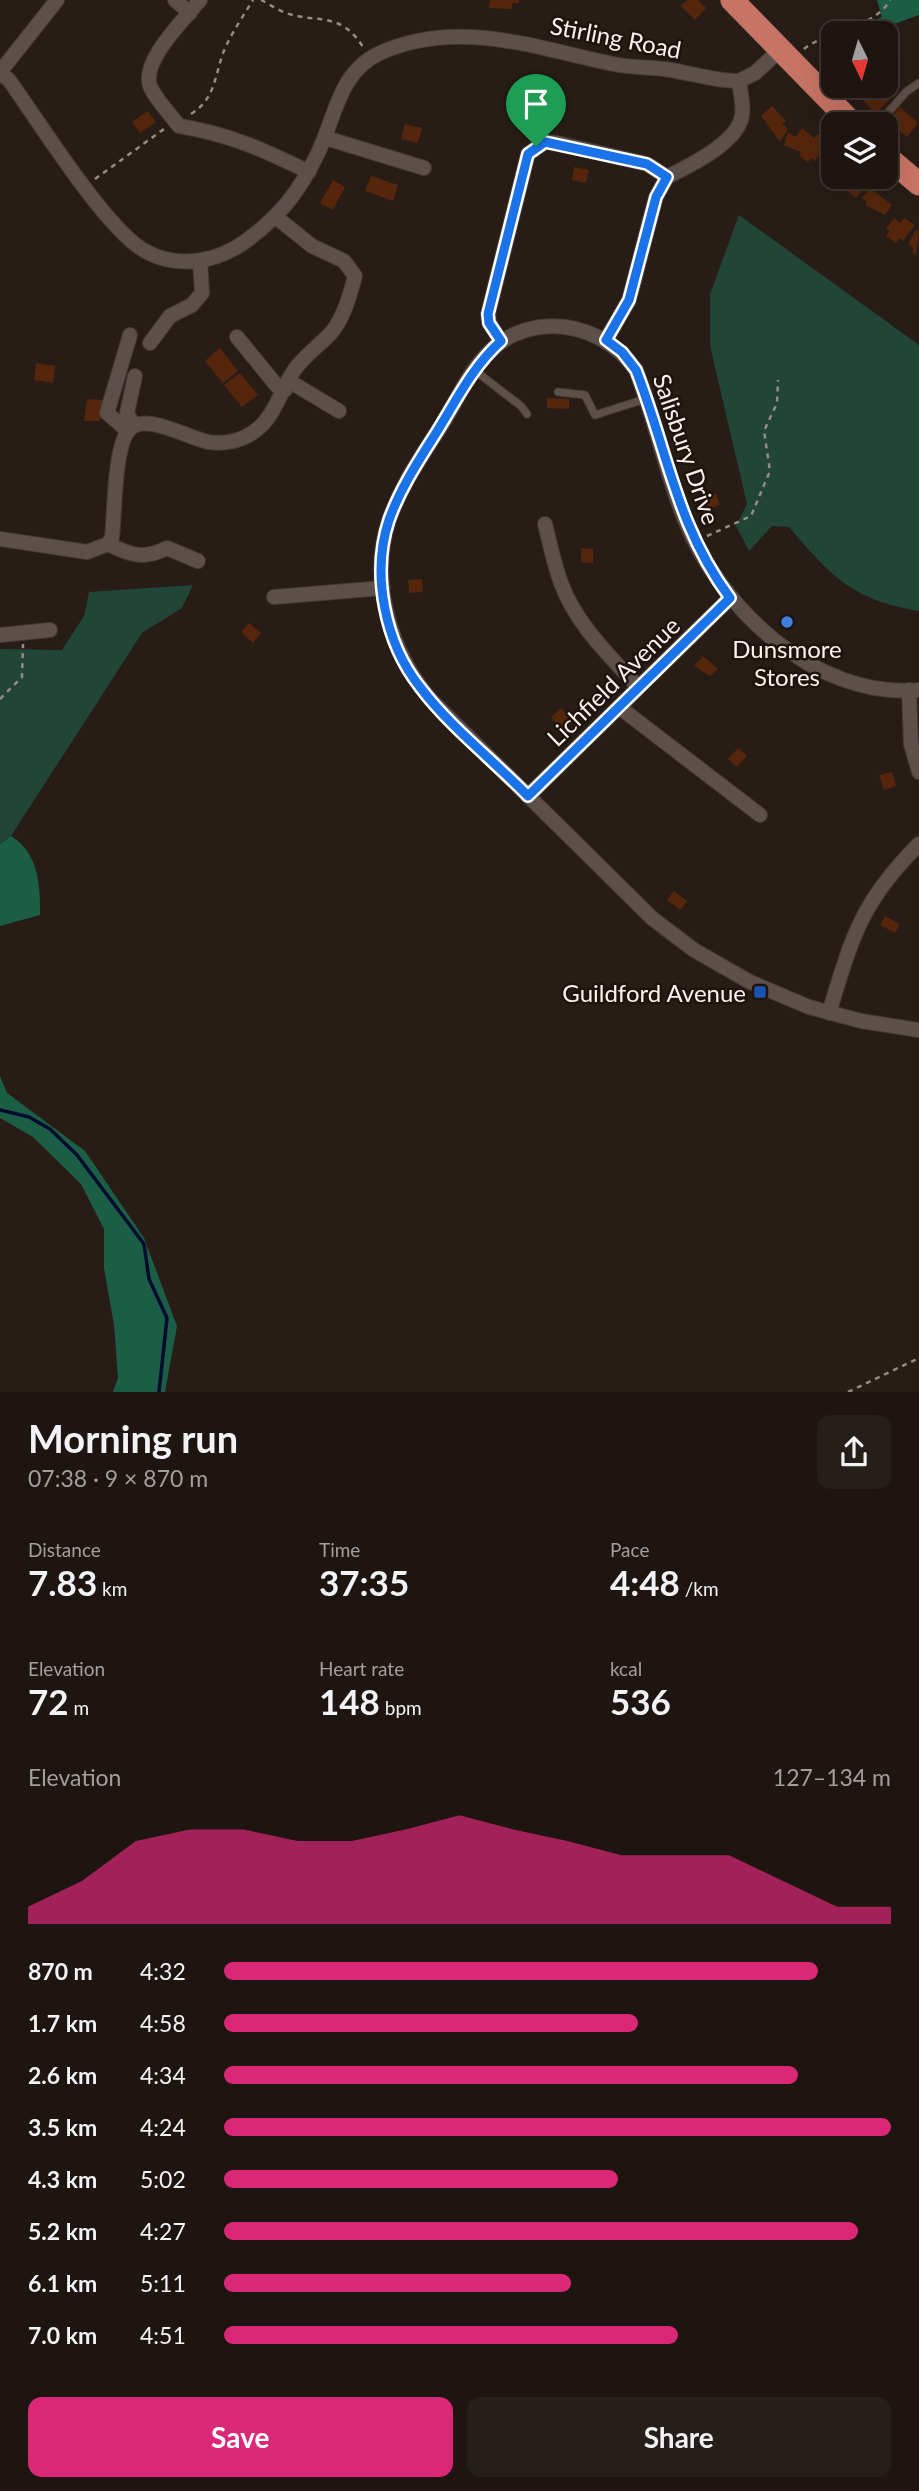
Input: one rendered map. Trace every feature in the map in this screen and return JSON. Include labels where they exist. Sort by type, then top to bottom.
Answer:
[{"type":"highway","points":[[733,0],[789,51],[842,112]]},
{"type":"highway","points":[[898,166],[919,184]]},
{"type":"street","points":[[0,72],[57,0]]},
{"type":"street","points":[[175,0],[190,13]]},
{"type":"street","points":[[200,0],[153,60],[147,74],[151,89],[179,126],[217,132],[244,141],[309,172]]},
{"type":"street","name":"Stirling Road","points":[[0,72],[9,80],[113,224],[146,252],[181,263],[200,261],[236,249],[276,218],[309,172],[326,138],[341,92],[352,73],[370,59],[412,42],[442,37],[530,43],[615,65],[739,81]]},
{"type":"street","points":[[606,340],[629,300],[656,197],[667,177],[699,162],[734,132],[743,116],[739,81],[755,74],[789,51]]},
{"type":"street","points":[[326,138],[424,168]]},
{"type":"street","points":[[501,341],[489,323],[488,314],[528,154],[536,146],[545,142],[557,143],[620,157],[647,164],[667,177]]},
{"type":"street","points":[[131,428],[144,422],[211,443],[246,437],[263,424],[302,362],[331,333],[349,298],[355,276],[344,261],[312,246],[276,218]]},
{"type":"street","points":[[150,343],[170,316],[192,305],[202,293],[200,261]]},
{"type":"street","name":"Salisbury Drive","points":[[914,690],[873,688],[824,670],[772,637],[736,603],[695,542],[678,502],[636,370],[622,352],[606,340],[573,327],[558,326],[521,332],[501,341],[473,370],[395,505],[385,543],[383,588],[391,631],[412,677],[430,699],[653,919],[683,942],[750,982],[829,1013],[919,1030]]},
{"type":"street","points":[[130,335],[107,413],[131,428]]},
{"type":"street","points":[[237,337],[277,386],[287,386],[339,411]]},
{"type":"street","points":[[0,539],[87,552],[108,544],[112,537],[121,455],[131,428],[127,412],[135,376]]},
{"type":"street","points":[[545,524],[561,583],[572,606],[597,643],[638,687]]},
{"type":"street","points":[[108,544],[128,554],[141,556],[167,548],[198,561]]},
{"type":"street","points":[[274,597],[383,588]]},
{"type":"street","name":"Lichfield Avenue","points":[[528,796],[638,687],[736,603]]},
{"type":"street","points":[[0,635],[50,630]]},
{"type":"street","points":[[914,690],[910,736],[919,772]]},
{"type":"street","points":[[619,707],[760,815]]},
{"type":"street","points":[[829,1013],[855,931],[869,903],[889,875],[919,844]]},
{"type":"lane","points":[[888,112],[906,92],[919,83]]},
{"type":"lane","points":[[473,370],[521,406],[527,414]]},
{"type":"lane","points":[[558,392],[584,395],[595,415],[646,399]]},
{"type":"path","points":[[85,186],[176,122],[198,110],[217,82],[227,43],[253,0]]},
{"type":"path","points":[[261,0],[286,12],[340,23],[351,30],[370,59]]},
{"type":"path","points":[[789,51],[873,17],[890,0]]},
{"type":"path","points":[[695,542],[751,516],[770,471],[764,431],[777,403],[778,380]]},
{"type":"path","points":[[0,699],[22,677],[22,634]]},
{"type":"path","points":[[848,1392],[919,1358]]},
{"type":"green space","points":[[877,0],[919,0],[919,15],[898,23],[872,21],[882,17]]},
{"type":"green space","points":[[739,215],[919,345],[919,611],[859,593],[831,572],[789,527],[772,526],[749,551],[736,526],[747,504],[710,346],[710,294]]},
{"type":"green space","points":[[193,585],[182,608],[142,633],[11,836],[0,844],[0,649],[62,650],[84,616],[89,592]]},
{"type":"green space","points":[[11,836],[27,852],[36,871],[40,915],[0,926],[0,844]]},
{"type":"green space","points":[[0,1076],[7,1093],[85,1151],[144,1238],[177,1326],[165,1392],[113,1392],[118,1378],[114,1325],[104,1268],[104,1229],[81,1184],[33,1137],[0,1118]]},
{"type":"building","points":[[490,0],[519,0],[519,3],[512,3],[512,9],[489,8]]},
{"type":"building","points":[[687,0],[698,0],[706,8],[695,20],[681,6]]},
{"type":"building","points":[[861,98],[891,98],[877,112]]},
{"type":"building","points":[[772,106],[786,121],[782,123],[788,129],[780,142],[761,116]]},
{"type":"building","points":[[900,107],[918,123],[907,137],[898,129],[898,112],[896,112]]},
{"type":"building","points":[[148,111],[156,122],[140,133],[132,122]]},
{"type":"building","points":[[405,124],[422,128],[418,143],[401,139]]},
{"type":"building","points":[[802,128],[814,138],[817,134],[821,136],[821,151],[815,161],[811,158],[808,162],[799,156],[801,152],[784,145],[788,132],[796,137]]},
{"type":"building","points":[[574,167],[589,170],[586,183],[572,180]]},
{"type":"building","points":[[371,176],[398,185],[393,201],[365,191]]},
{"type":"building","points":[[333,180],[345,187],[333,210],[320,203]]},
{"type":"building","points":[[844,189],[864,189],[856,198]]},
{"type":"building","points":[[871,189],[892,205],[885,215],[865,205],[867,202],[862,198]]},
{"type":"building","points":[[894,218],[900,223],[904,218],[915,225],[903,241],[900,238],[896,243],[886,236],[889,231],[886,229]]},
{"type":"building","points":[[916,230],[919,232],[916,255],[912,252],[914,248],[908,244]]},
{"type":"building","points":[[220,348],[238,371],[223,383],[205,361]]},
{"type":"building","points":[[36,363],[55,366],[53,383],[34,380]]},
{"type":"building","points":[[240,373],[258,395],[242,407],[224,385]]},
{"type":"building","points":[[547,398],[569,399],[569,409],[547,408]]},
{"type":"building","points":[[87,399],[103,400],[100,421],[84,421]]},
{"type":"building","points":[[716,494],[720,505],[706,510],[702,499]]},
{"type":"building","points":[[581,548],[593,549],[593,563],[581,562]]},
{"type":"building","points":[[422,579],[423,592],[409,593],[408,580]]},
{"type":"building","points":[[249,623],[261,633],[253,643],[241,632]]},
{"type":"building","points":[[703,656],[718,669],[710,676],[694,666]]},
{"type":"building","points":[[561,708],[571,719],[561,728],[551,717]]},
{"type":"building","points":[[738,748],[747,756],[737,767],[728,759]]},
{"type":"building","points":[[892,772],[896,786],[884,790],[879,775]]},
{"type":"building","points":[[674,891],[687,901],[680,910],[667,900]]},
{"type":"building","points":[[885,916],[900,924],[895,933],[880,925]]},
{"type":"waterway","points":[[0,1110],[29,1117],[50,1129],[77,1155],[144,1244],[149,1279],[167,1318],[159,1392]]},
{"type":"place","name":"Dunsmore Stores","points":[[787,622]]},
{"type":"place","name":"Guildford Avenue","points":[[760,992]]},
{"type":"route","points":[[545,142],[557,143],[620,157],[647,164],[667,177],[656,197],[629,300],[619,322],[606,340],[622,352],[636,370],[684,518],[699,551],[730,598],[528,796],[430,699],[412,677],[391,631],[382,574],[388,523],[403,488],[473,370],[501,341],[489,323],[488,314],[528,154],[536,146],[545,142]]}]
